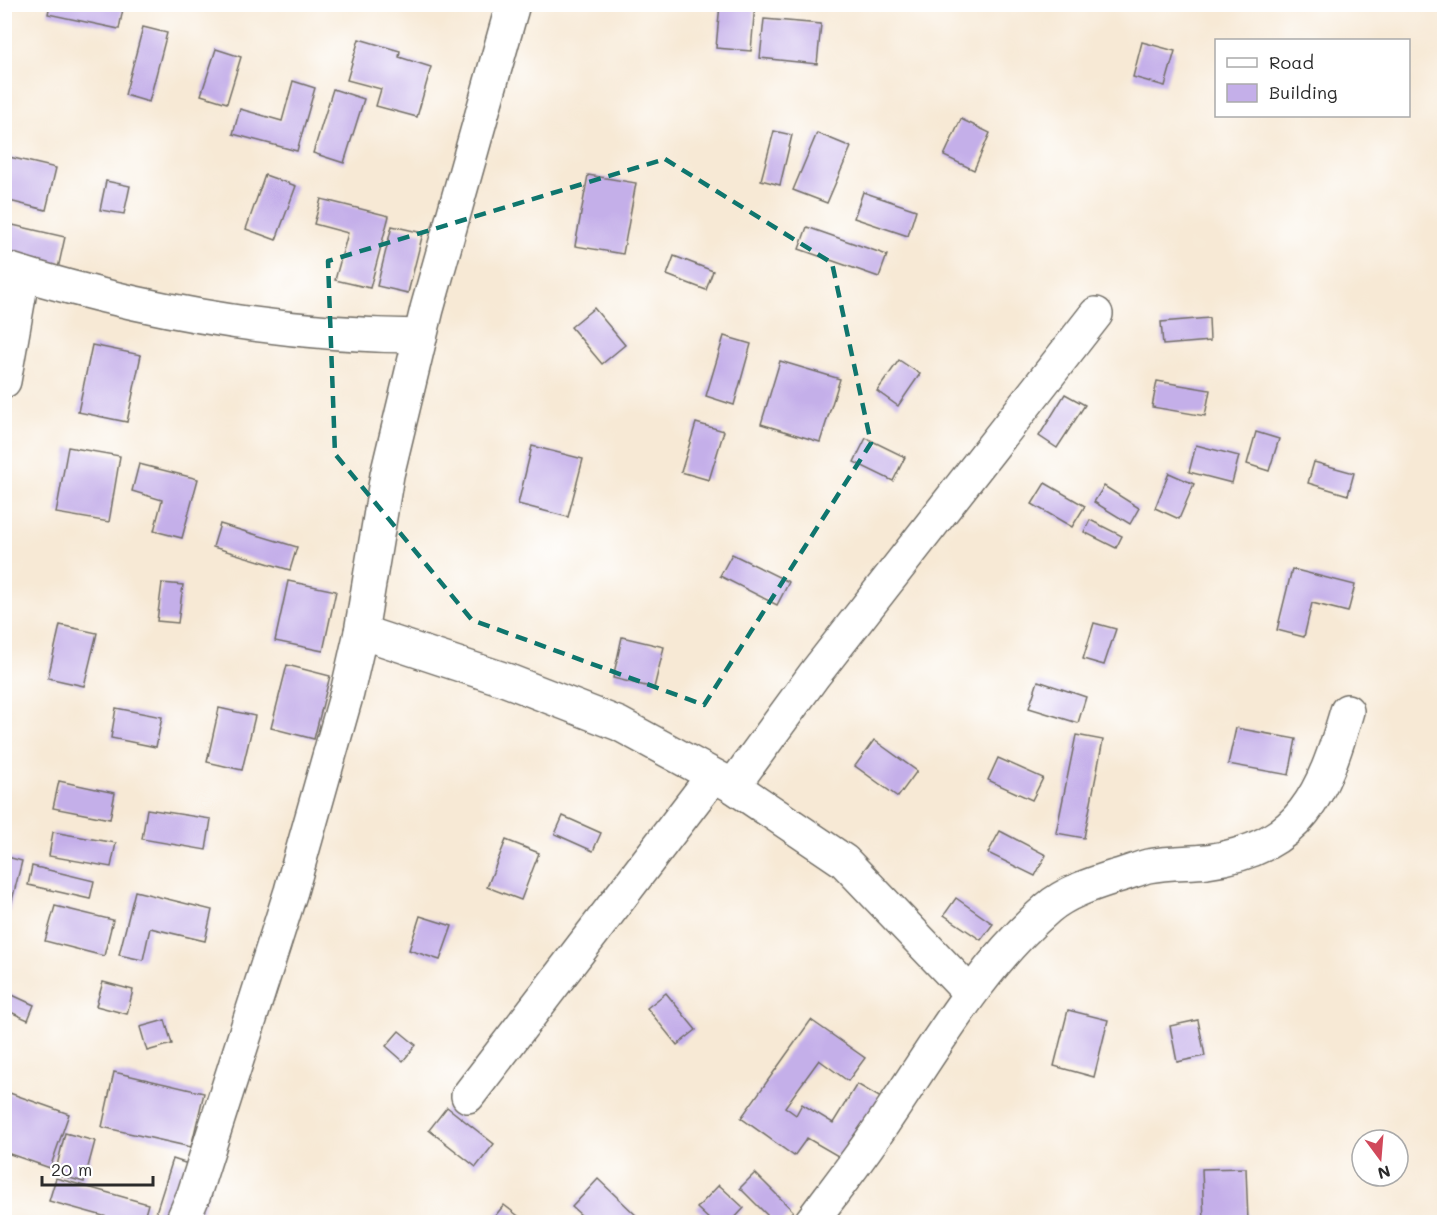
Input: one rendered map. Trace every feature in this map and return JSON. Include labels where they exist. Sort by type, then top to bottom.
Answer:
[{"type":"street","points":[[182,1222],[194,1194],[291,891],[347,693],[361,632],[387,475],[420,336],[494,65],[513,4]]},
{"type":"street","points":[[4,381],[14,271],[160,308],[269,326],[360,336],[420,336]]},
{"type":"street","points":[[468,1096],[723,781],[822,666],[1096,314]]},
{"type":"street","points":[[361,632],[506,680],[619,724],[723,781],[844,861],[970,993]]},
{"type":"street","points":[[811,1222],[887,1119],[970,993],[1005,951],[1050,906],[1092,884],[1149,866],[1209,861],[1247,851],[1289,829],[1316,798],[1334,755],[1347,711]]},
{"type":"highlighted area","points":[[665,159],[832,263],[871,443],[704,705],[472,620],[335,454],[328,261]]},
{"type":"building","points":[[50,4],[124,4],[119,29],[48,14]]},
{"type":"building","points":[[720,4],[755,4],[751,51],[716,48]]},
{"type":"building","points":[[764,19],[821,24],[817,64],[760,58]]},
{"type":"building","points":[[143,27],[167,33],[149,102],[125,95]]},
{"type":"building","points":[[359,39],[400,51],[399,57],[431,67],[417,117],[376,106],[381,89],[347,80]]},
{"type":"building","points":[[1142,42],[1175,51],[1165,86],[1133,77]]},
{"type":"building","points":[[216,49],[241,57],[227,103],[201,95]]},
{"type":"building","points":[[293,81],[315,88],[297,151],[233,134],[240,109],[282,121]]},
{"type":"building","points":[[333,89],[364,99],[344,163],[313,153]]},
{"type":"building","points":[[961,119],[990,133],[974,170],[944,156]]},
{"type":"building","points":[[774,131],[792,135],[780,185],[761,180]]},
{"type":"building","points":[[817,133],[851,147],[827,203],[793,190]]},
{"type":"building","points":[[5,156],[56,168],[46,210],[5,200]]},
{"type":"building","points":[[265,175],[296,186],[276,240],[246,229]]},
{"type":"building","points":[[588,175],[636,183],[623,254],[575,246]]},
{"type":"building","points":[[106,181],[130,186],[124,214],[100,210]]},
{"type":"building","points":[[863,192],[916,210],[908,236],[854,218]]},
{"type":"building","points":[[321,199],[389,216],[370,288],[335,280],[348,233],[314,224]]},
{"type":"building","points":[[4,223],[65,237],[57,273],[4,261]]},
{"type":"building","points":[[392,226],[423,233],[408,293],[377,286]]},
{"type":"building","points":[[807,227],[887,255],[879,277],[799,249]]},
{"type":"building","points":[[674,256],[713,271],[706,290],[667,275]]},
{"type":"building","points":[[594,308],[625,345],[602,364],[571,327]]},
{"type":"building","points":[[1209,318],[1210,341],[1163,345],[1161,322]]},
{"type":"building","points":[[724,336],[751,344],[734,405],[706,396]]},
{"type":"building","points":[[92,345],[141,355],[127,422],[78,412]]},
{"type":"building","points":[[899,360],[920,374],[898,406],[877,391]]},
{"type":"building","points":[[780,361],[840,379],[820,442],[761,424]]},
{"type":"building","points":[[1157,381],[1210,390],[1205,416],[1152,407]]},
{"type":"building","points":[[1065,394],[1085,405],[1057,448],[1039,436]]},
{"type":"building","points":[[696,423],[724,431],[709,480],[681,472]]},
{"type":"building","points":[[1256,432],[1279,439],[1269,471],[1247,464]]},
{"type":"building","points":[[866,438],[905,457],[893,481],[854,462]]},
{"type":"building","points":[[1196,445],[1239,456],[1232,483],[1189,472]]},
{"type":"building","points":[[532,446],[583,459],[568,517],[518,504]]},
{"type":"building","points":[[68,447],[120,456],[109,522],[56,513]]},
{"type":"building","points":[[1314,462],[1354,473],[1348,495],[1308,483]]},
{"type":"building","points":[[139,464],[198,479],[182,538],[154,531],[162,500],[132,491]]},
{"type":"building","points":[[1169,473],[1194,484],[1179,519],[1155,508]]},
{"type":"building","points":[[1045,483],[1085,506],[1072,527],[1032,504]]},
{"type":"building","points":[[1104,486],[1139,508],[1130,524],[1094,502]]},
{"type":"building","points":[[1090,520],[1122,536],[1116,548],[1084,532]]},
{"type":"building","points":[[220,524],[297,547],[290,570],[213,547]]},
{"type":"building","points":[[732,554],[789,582],[777,605],[720,576]]},
{"type":"building","points":[[1292,569],[1355,585],[1348,612],[1312,603],[1304,637],[1277,630]]},
{"type":"building","points":[[288,581],[336,591],[323,651],[275,641]]},
{"type":"building","points":[[162,583],[183,585],[178,623],[157,621]]},
{"type":"building","points":[[1094,623],[1116,629],[1104,665],[1083,659]]},
{"type":"building","points":[[60,625],[97,633],[84,686],[48,678]]},
{"type":"building","points":[[622,637],[664,647],[654,688],[613,678]]},
{"type":"building","points":[[287,665],[330,676],[314,739],[271,728]]},
{"type":"building","points":[[1038,681],[1086,697],[1078,723],[1029,708]]},
{"type":"building","points":[[116,708],[162,717],[156,747],[111,738]]},
{"type":"building","points":[[219,708],[255,716],[242,770],[207,762]]},
{"type":"building","points":[[1236,728],[1296,739],[1289,775],[1228,764]]},
{"type":"building","points":[[1076,735],[1103,740],[1084,838],[1056,833]]},
{"type":"building","points":[[874,740],[917,771],[898,797],[855,766]]},
{"type":"building","points":[[998,758],[1043,778],[1032,800],[988,780]]},
{"type":"building","points":[[59,781],[115,793],[110,819],[53,808]]},
{"type":"building","points":[[147,809],[211,819],[206,850],[142,839]]},
{"type":"building","points":[[563,816],[601,833],[593,851],[555,834]]},
{"type":"building","points":[[1000,831],[1046,855],[1035,876],[988,853]]},
{"type":"building","points":[[53,832],[116,843],[111,867],[49,856]]},
{"type":"building","points":[[506,840],[539,853],[521,900],[487,887]]},
{"type":"building","points":[[4,856],[22,861],[9,912],[4,911]]},
{"type":"building","points":[[32,866],[94,881],[90,899],[28,885]]},
{"type":"building","points":[[135,891],[212,910],[205,941],[150,928],[143,960],[119,955]]},
{"type":"building","points":[[956,898],[993,924],[981,940],[944,915]]},
{"type":"building","points":[[55,906],[113,920],[104,956],[45,941]]},
{"type":"building","points":[[420,916],[452,926],[440,960],[409,950]]},
{"type":"building","points":[[103,982],[133,990],[127,1014],[96,1006]]},
{"type":"building","points":[[8,993],[34,1005],[28,1020],[4,1009]]},
{"type":"building","points":[[666,993],[696,1030],[677,1045],[647,1008]]},
{"type":"building","points":[[1068,1010],[1108,1020],[1094,1077],[1054,1066]]},
{"type":"building","points":[[165,1020],[172,1044],[147,1051],[140,1027]]},
{"type":"building","points":[[811,1020],[865,1058],[848,1081],[819,1060],[785,1107],[796,1115],[802,1104],[833,1123],[857,1084],[888,1102],[850,1163],[807,1138],[794,1156],[741,1118]]},
{"type":"building","points":[[1198,1020],[1205,1056],[1177,1062],[1170,1026]]},
{"type":"building","points":[[399,1031],[416,1045],[403,1061],[386,1046]]},
{"type":"building","points":[[114,1072],[204,1093],[191,1147],[102,1127]]},
{"type":"building","points":[[4,1091],[69,1114],[50,1168],[4,1152]]},
{"type":"building","points":[[447,1107],[494,1144],[476,1167],[429,1130]]},
{"type":"building","points":[[65,1133],[95,1141],[84,1182],[55,1174]]},
{"type":"building","points":[[173,1159],[215,1173],[198,1222],[153,1222]]},
{"type":"building","points":[[1246,1168],[1248,1222],[1204,1222],[1202,1169]]},
{"type":"building","points":[[755,1173],[793,1211],[782,1222],[774,1222],[740,1188]]},
{"type":"building","points":[[56,1178],[148,1204],[143,1222],[125,1222],[49,1201]]},
{"type":"building","points":[[598,1179],[639,1218],[635,1222],[589,1222],[572,1207]]},
{"type":"building","points":[[719,1185],[744,1208],[731,1222],[712,1222],[697,1208]]},
{"type":"building","points":[[504,1205],[526,1222],[490,1222]]}]
